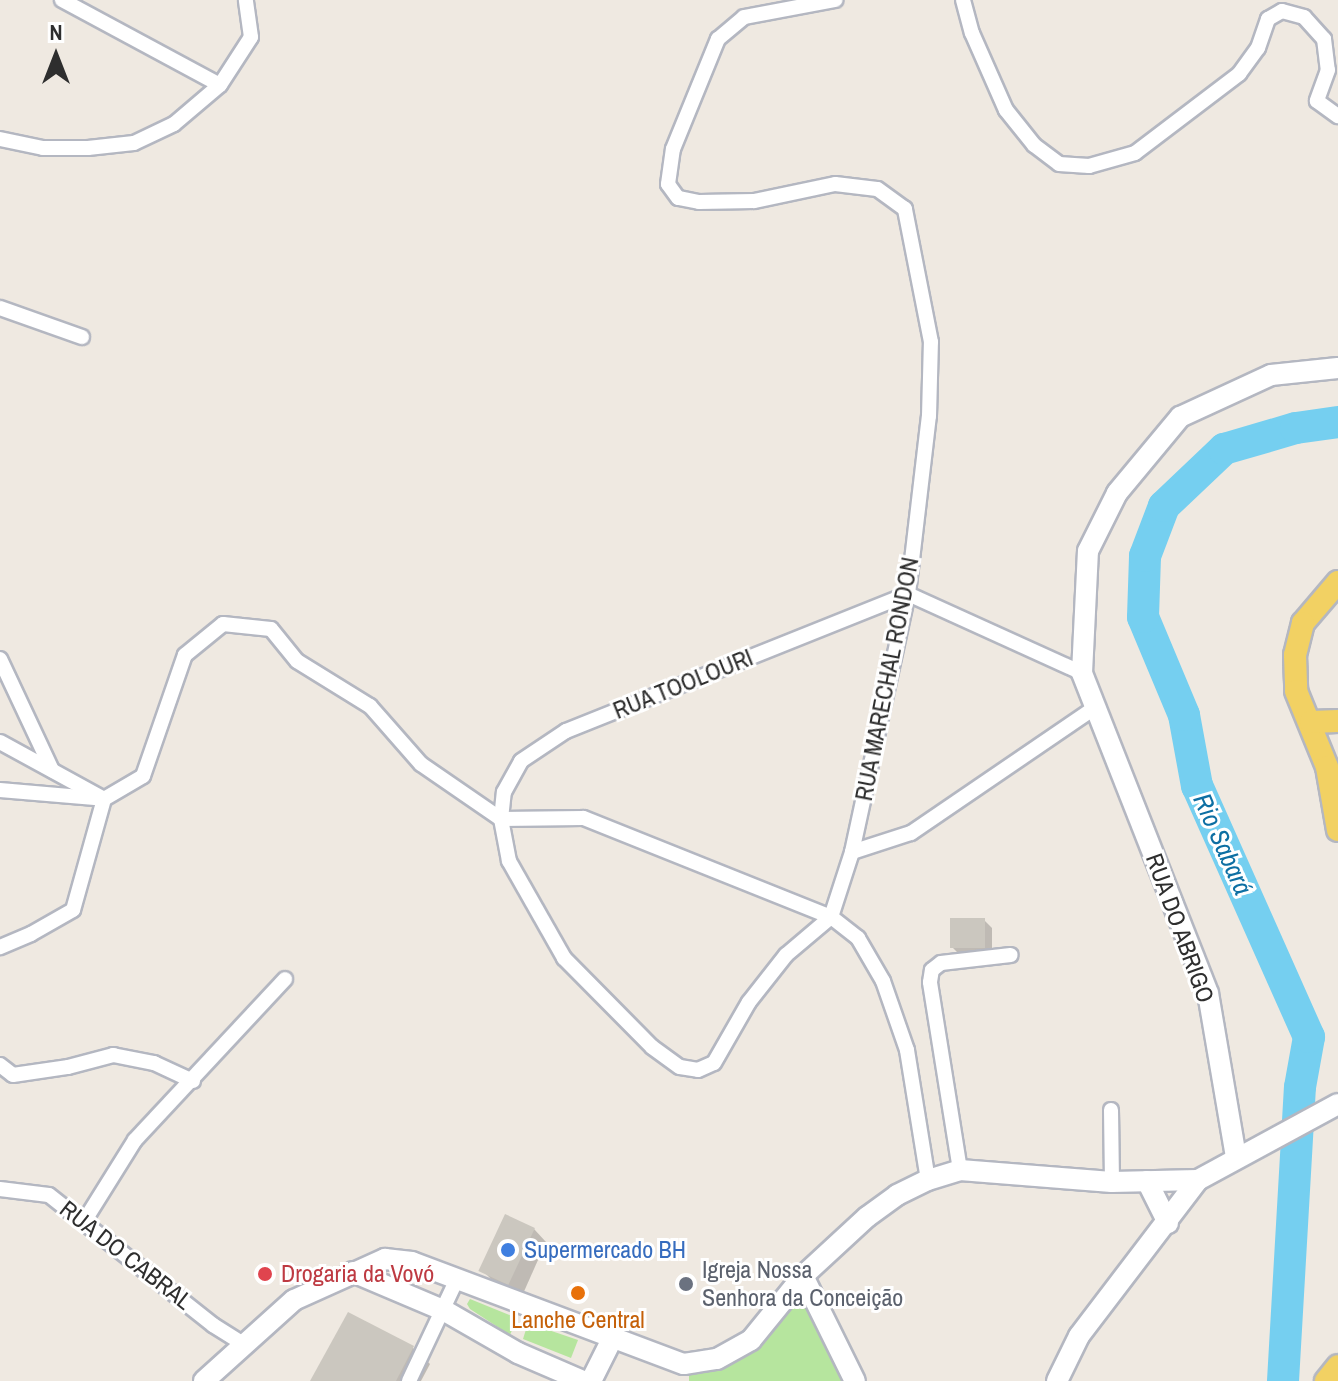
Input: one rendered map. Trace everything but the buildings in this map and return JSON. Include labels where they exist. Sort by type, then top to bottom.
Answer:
[{"type":"main road","points":[[1082,673],[1088,551],[1117,493],[1180,417],[1271,375],[1338,368]]},
{"type":"main road","points":[[1338,582],[1303,623],[1295,655],[1296,691],[1327,767],[1338,830]]},
{"type":"main road","name":"RUA DO ABRIGO","points":[[1082,673],[1208,993],[1236,1157]]},
{"type":"main road","points":[[1311,722],[1338,721]]},
{"type":"main road","points":[[1057,1381],[1079,1336],[1198,1180],[1332,1107]]},
{"type":"main road","points":[[204,1381],[294,1300],[385,1259],[412,1262],[457,1279],[612,1339],[684,1373],[751,1340],[803,1276],[867,1217],[897,1195],[928,1180],[960,1170],[1112,1182],[1198,1180]]},
{"type":"main road","points":[[1147,1181],[1168,1223]]},
{"type":"main road","points":[[353,1272],[445,1311],[518,1353],[583,1381]]},
{"type":"main road","points":[[803,1276],[855,1381]]},
{"type":"main road","points":[[591,1381],[612,1339]]},
{"type":"street","points":[[62,0],[220,85]]},
{"type":"street","points":[[0,139],[43,148],[88,148],[134,143],[174,124],[220,85],[251,37],[246,0]]},
{"type":"street","name":"RUA MARECHAL RONDON","points":[[501,819],[509,861],[564,958],[652,1047],[680,1067],[698,1070],[714,1063],[749,1002],[777,967],[831,917],[852,852],[908,594],[929,416],[931,342],[905,209],[877,189],[835,184],[754,201],[699,202],[678,198],[668,184],[673,149],[718,39],[744,17],[835,0]]},
{"type":"street","points":[[963,0],[972,33],[1006,110],[1034,145],[1059,164],[1089,166],[1135,153],[1239,74],[1258,48],[1268,19],[1282,11],[1304,17],[1324,39],[1328,70],[1317,101],[1338,116]]},
{"type":"street","points":[[0,308],[82,337]]},
{"type":"street","points":[[908,594],[1082,673]]},
{"type":"street","name":"RUA TOOLOURI","points":[[501,819],[504,792],[521,761],[566,731],[908,594]]},
{"type":"street","points":[[0,790],[104,799],[143,776],[185,655],[223,624],[271,629],[297,661],[370,706],[421,764],[501,819],[583,818],[831,917],[858,938],[883,981],[907,1050],[928,1180]]},
{"type":"street","points":[[0,659],[52,770]]},
{"type":"street","points":[[852,852],[911,833],[1094,708]]},
{"type":"street","points":[[0,742],[104,799]]},
{"type":"street","points":[[0,947],[31,934],[73,910],[104,799]]},
{"type":"street","points":[[960,1170],[930,982],[932,970],[941,963],[1011,955]]},
{"type":"street","points":[[85,1220],[135,1140],[285,979]]},
{"type":"street","points":[[0,1065],[13,1075],[68,1067],[113,1055],[154,1063],[193,1081]]},
{"type":"street","points":[[1111,1110],[1112,1182]]},
{"type":"street","name":"RUA DO CABRAL","points":[[0,1189],[49,1195],[85,1220],[213,1325],[244,1344]]},
{"type":"street","points":[[409,1381],[445,1311],[457,1279]]},
{"type":"green space","points":[[804,1297],[844,1381],[689,1381],[689,1369],[758,1342]]},
{"type":"green space","points":[[470,1299],[517,1318],[510,1335],[470,1309],[467,1304]]},
{"type":"green space","points":[[528,1323],[578,1340],[571,1358],[523,1339]]},
{"type":"waterway","name":"Rio Sabará","points":[[1283,1381],[1300,1087],[1309,1037],[1197,786],[1184,715],[1143,617],[1145,556],[1164,506],[1224,449],[1296,428],[1338,422]]},
{"type":"place","name":"Supermercado BH","points":[[508,1250]]},
{"type":"place","name":"Drogaria da Vovó","points":[[265,1274]]},
{"type":"place","name":"Igreja Nossa Senhora da Conceição","points":[[686,1284]]},
{"type":"place","name":"Lanche Central","points":[[578,1293]]}]
